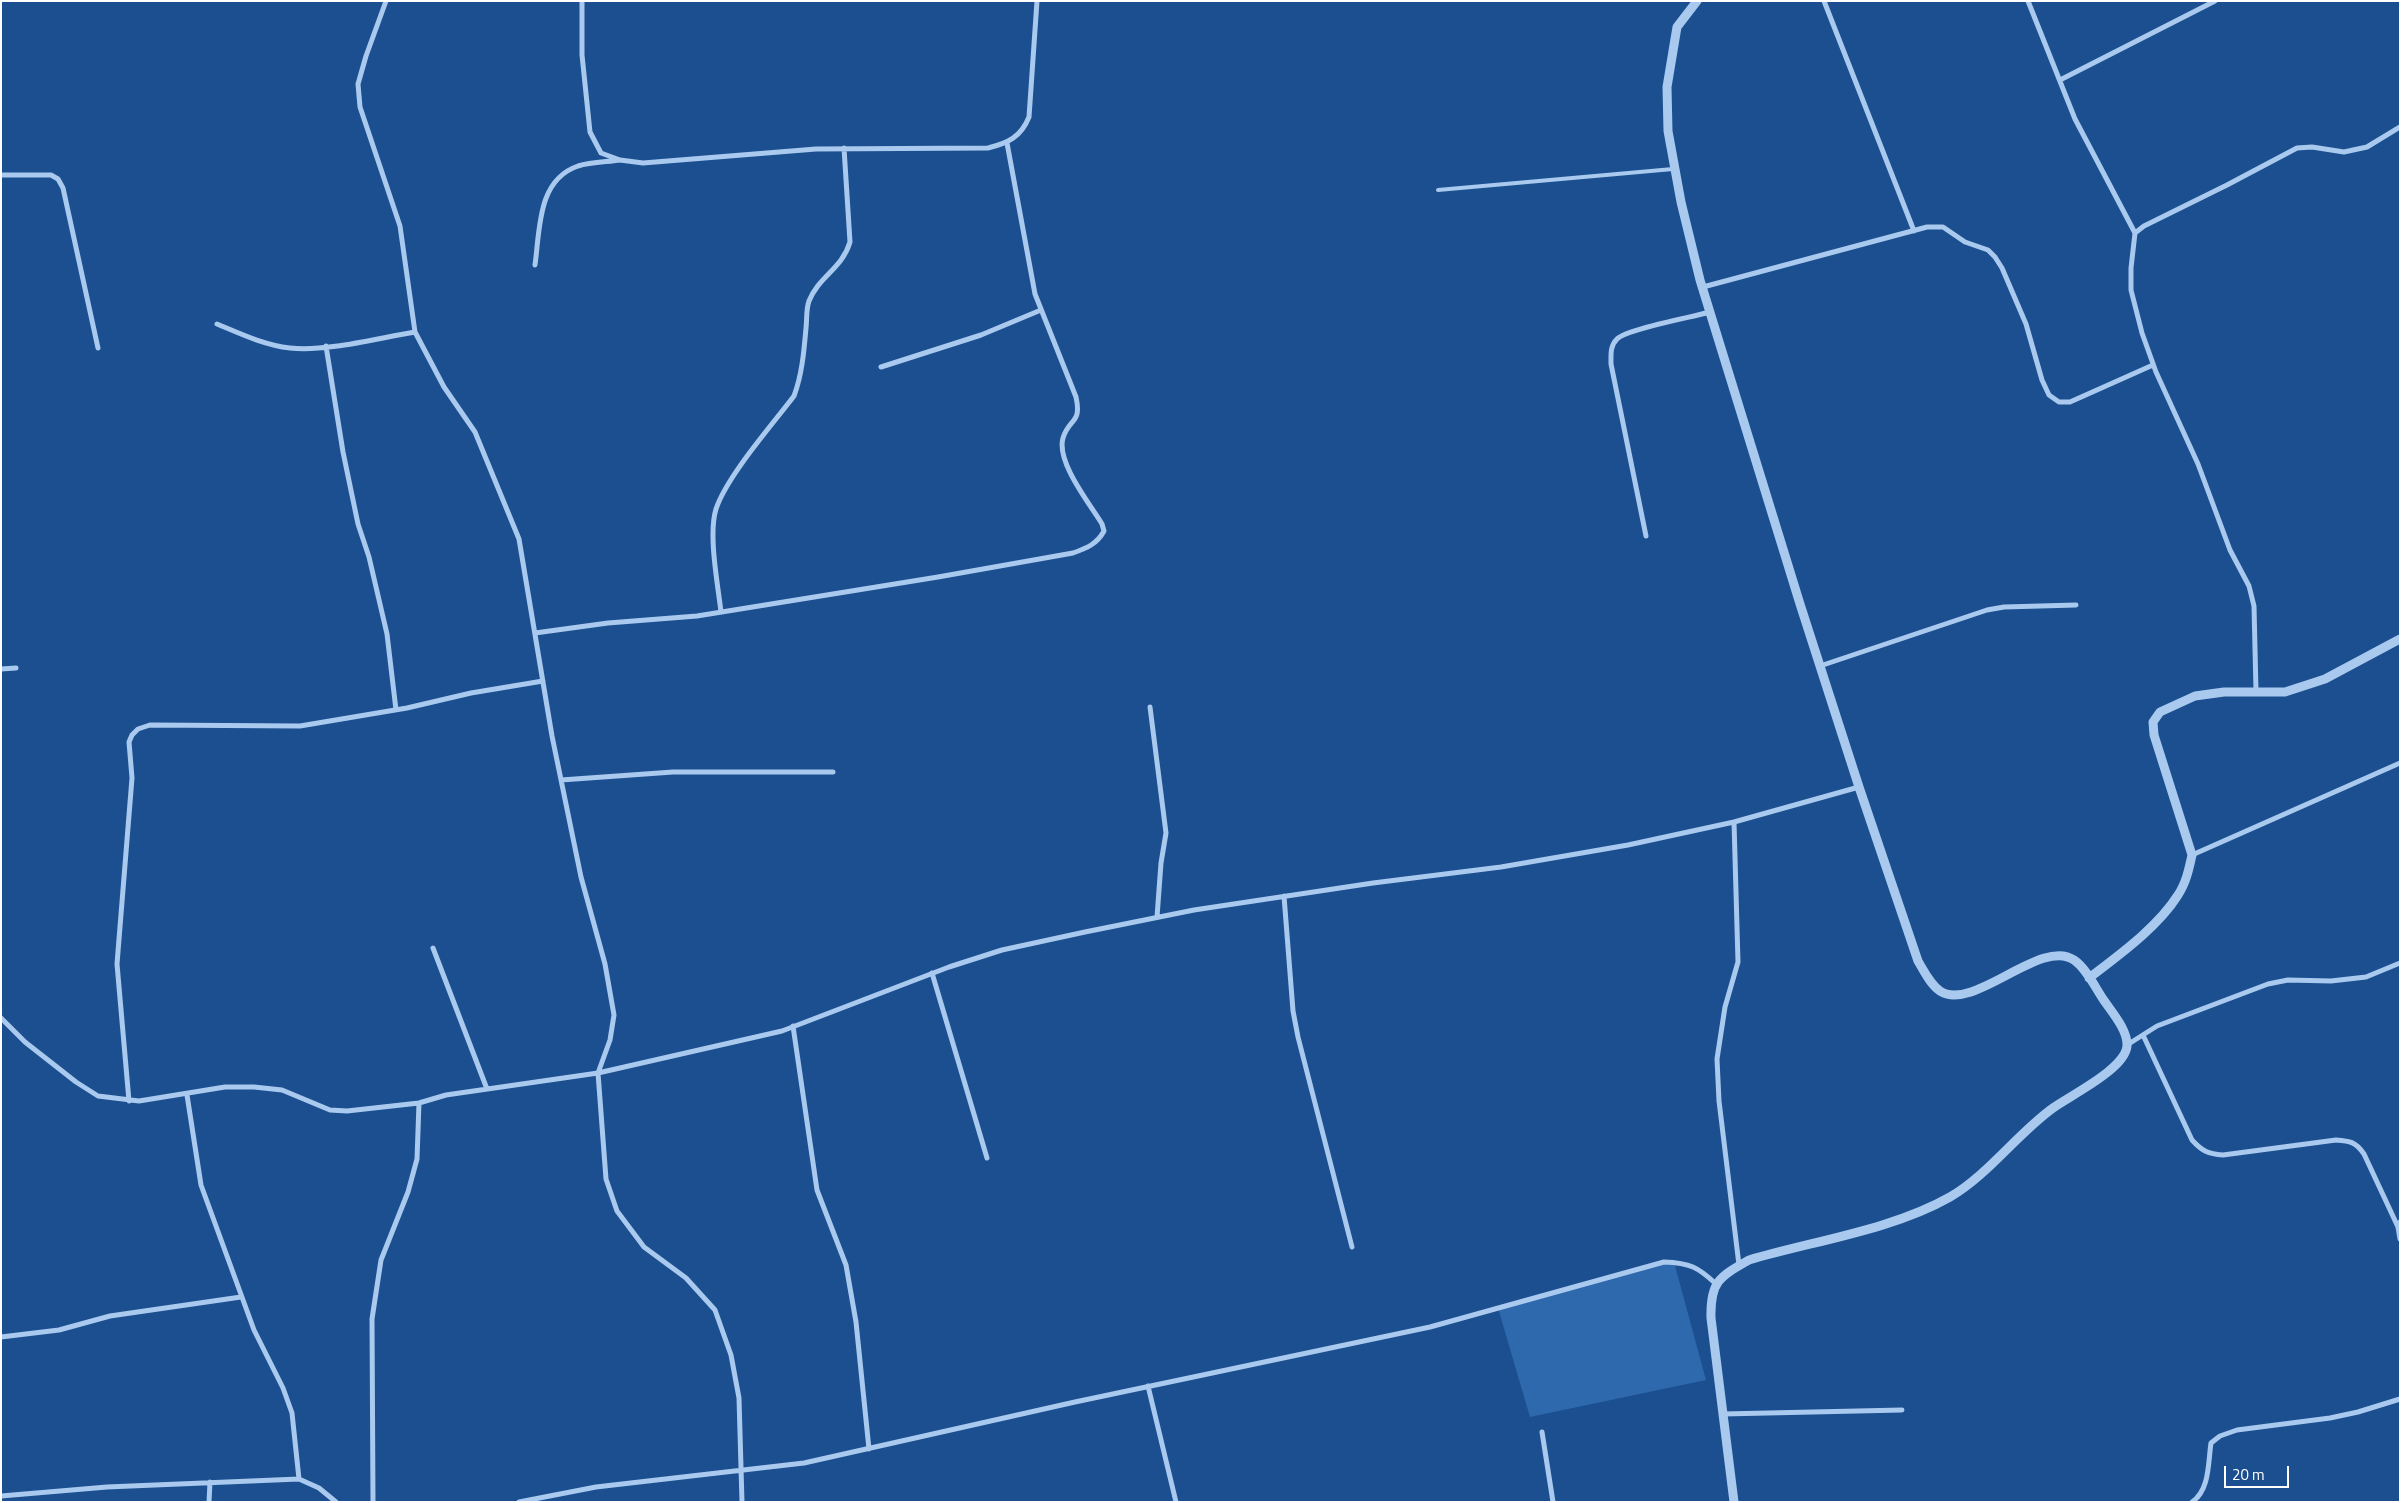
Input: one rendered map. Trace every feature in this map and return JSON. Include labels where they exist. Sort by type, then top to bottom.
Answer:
[{"type":"street","points":[[386,1],[358,84],[360,107],[400,226],[415,332],[444,387],[475,432],[519,539],[561,780],[581,877],[604,964],[614,1015],[610,1040],[598,1074],[606,1179],[617,1211],[644,1247],[686,1278],[715,1310],[731,1355],[739,1398],[742,1502]]},
{"type":"street","points":[[582,1],[582,55],[590,132],[601,153],[620,160],[643,163],[844,148],[988,148],[1007,143],[1024,130],[1030,117],[1037,1]]},
{"type":"street","points":[[1697,1],[1677,27],[1667,87],[1668,131],[1673,168],[1710,312],[1820,666],[1918,960],[1931,982],[1941,992],[1958,995],[1975,991],[2046,957],[2062,955],[2075,960],[2117,1020],[2124,1034],[2127,1046]]},
{"type":"street","points":[[1824,1],[1914,231]]},
{"type":"street","points":[[2028,1],[2075,119],[2135,233],[2131,268],[2132,290],[2142,333],[2153,365],[2198,464],[2230,550],[2249,586],[2254,606],[2256,691]]},
{"type":"street","points":[[2060,80],[2215,1]]},
{"type":"street","points":[[2135,233],[2144,226],[2297,148],[2312,147],[2344,152],[2368,146],[2400,127]]},
{"type":"street","points":[[535,633],[721,612],[1073,553],[1099,540],[1104,530],[1102,524],[1068,471],[1062,448],[1063,438],[1077,418],[1079,410],[1076,396],[1041,310],[1027,258],[1007,143]]},
{"type":"street","points":[[721,612],[716,567],[714,526],[716,510],[732,480],[794,396],[799,382],[808,303],[816,288],[840,264],[847,251],[850,242],[844,148]]},
{"type":"street","points":[[535,265],[543,205],[553,183],[568,170],[580,165],[620,160]]},
{"type":"street","points":[[1,175],[51,175],[58,179],[63,188],[98,348]]},
{"type":"street","points":[[1703,288],[1927,227],[1943,227],[1965,242],[1988,250],[2002,268],[2026,324],[2042,380],[2049,395],[2060,402],[2070,402],[2088,396],[2153,365]]},
{"type":"street","points":[[882,367],[982,335],[1041,310]]},
{"type":"street","points":[[1646,536],[1611,364],[1611,346],[1618,337],[1632,332],[1710,312]]},
{"type":"street","points":[[218,324],[262,342],[289,348],[326,346],[415,332]]},
{"type":"street","points":[[326,346],[343,452],[358,524],[369,557],[387,634],[396,710]]},
{"type":"street","points":[[1820,666],[1987,610],[2076,605]]},
{"type":"street","points":[[2089,978],[2150,927],[2178,895],[2188,874],[2192,855],[2154,735],[2154,722],[2160,712],[2195,696],[2224,692],[2285,692],[2325,679],[2400,639]]},
{"type":"street","points":[[1,669],[16,668]]},
{"type":"street","points":[[129,1101],[116,964],[132,778],[130,742],[132,735],[138,729],[150,725],[300,726],[396,710],[471,693],[543,681]]},
{"type":"street","points":[[1150,707],[1166,833],[1160,863],[1157,917]]},
{"type":"street","points":[[2192,855],[2400,763]]},
{"type":"street","points":[[561,780],[673,772],[833,772]]},
{"type":"street","points":[[1,1018],[25,1042],[76,1082],[98,1096],[129,1101],[187,1095],[225,1087],[254,1087],[282,1090],[330,1110],[346,1111],[419,1102],[446,1095],[598,1074],[714,1047],[793,1026],[1002,950],[1157,917],[1284,896],[1501,868],[1628,845],[1734,822],[1859,787]]},
{"type":"street","points":[[1734,822],[1738,962],[1725,1007],[1717,1059],[1719,1101],[1739,1265]]},
{"type":"street","points":[[1284,896],[1293,1011],[1298,1037],[1352,1247]]},
{"type":"street","points":[[433,948],[487,1089]]},
{"type":"street","points":[[1734,1502],[1711,1318],[1711,1296],[1716,1284],[1739,1265],[1748,1260],[1892,1222],[1920,1212],[1952,1196],[2051,1110],[2111,1069],[2122,1058],[2127,1046],[2157,1026],[2268,984],[2288,980],[2331,981],[2366,977],[2400,963]]},
{"type":"street","points":[[932,974],[987,1158]]},
{"type":"street","points":[[793,1026],[817,1190],[846,1266],[856,1322],[869,1449]]},
{"type":"street","points":[[2143,1035],[2192,1140],[2201,1150],[2209,1154],[2223,1156],[2336,1140],[2351,1141],[2358,1145],[2364,1154],[2399,1224],[2400,1239]]},
{"type":"street","points":[[187,1095],[200,1185],[254,1330],[283,1388],[292,1413],[299,1479]]},
{"type":"street","points":[[373,1502],[372,1319],[382,1260],[408,1192],[417,1158],[419,1102]]},
{"type":"street","points":[[519,1502],[596,1487],[741,1472],[804,1463],[1148,1386],[1430,1327],[1664,1262],[1685,1262],[1701,1270],[1716,1284]]},
{"type":"street","points":[[1,1336],[28,1335],[84,1324],[110,1316],[241,1297]]},
{"type":"street","points":[[1148,1386],[1176,1502]]},
{"type":"street","points":[[2192,1502],[2198,1498],[2205,1485],[2211,1444],[2220,1436],[2237,1430],[2349,1414],[2400,1399]]},
{"type":"street","points":[[1723,1414],[1902,1410]]},
{"type":"street","points":[[1542,1432],[1553,1502]]},
{"type":"street","points":[[1,1496],[108,1487],[299,1479],[319,1488],[336,1502]]},
{"type":"street","points":[[209,1502],[210,1482]]},
{"type":"lane","points":[[1438,190],[1673,168]]},
{"type":"shaded area","points":[[1664,1262],[1674,1262],[1706,1380],[1530,1417],[1498,1308]]}]
